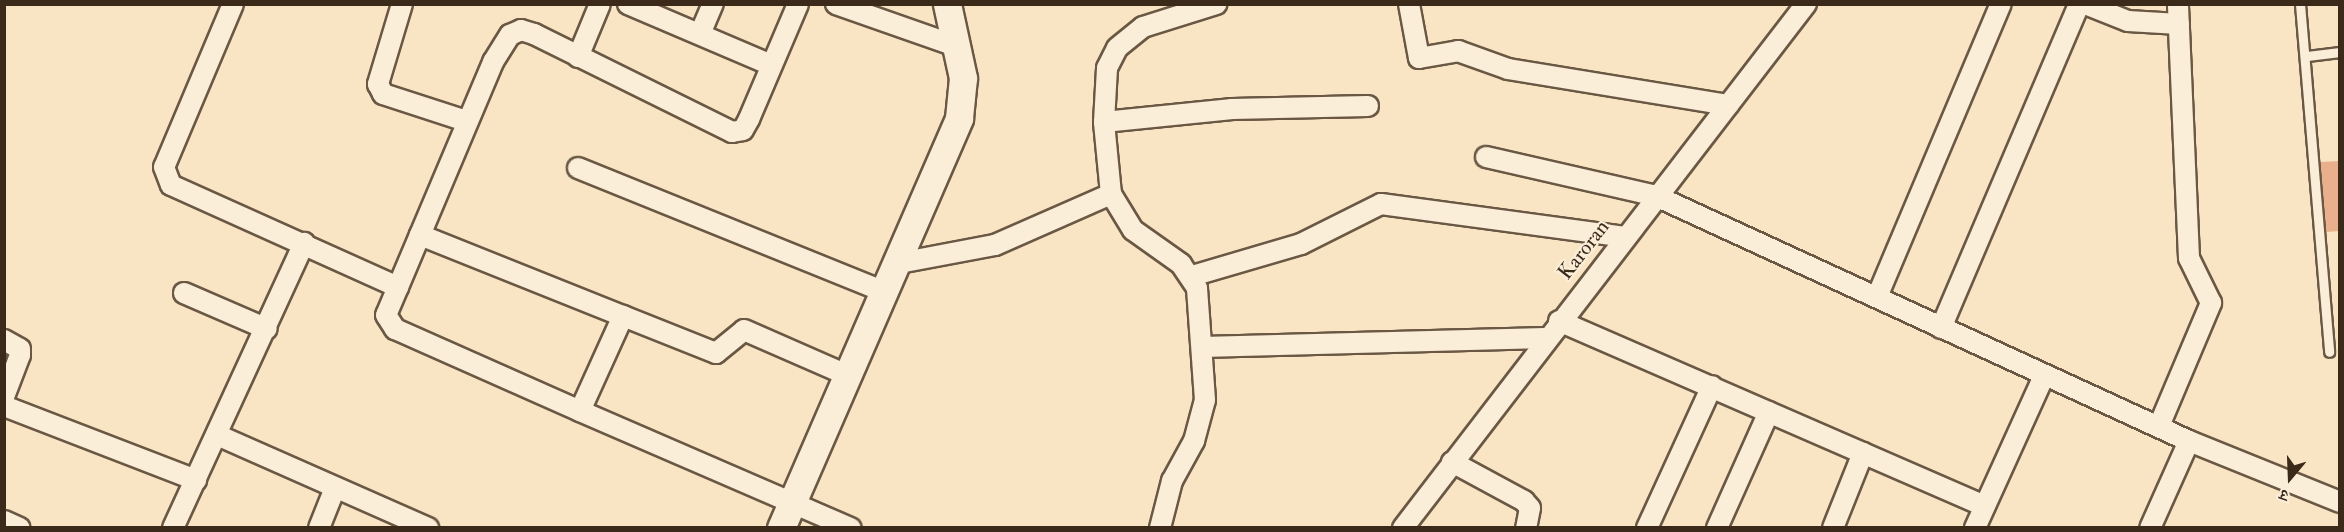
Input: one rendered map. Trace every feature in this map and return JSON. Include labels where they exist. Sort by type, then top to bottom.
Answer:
[{"type":"street","points":[[233,4],[164,167],[164,178],[398,287]]},
{"type":"street","points":[[402,4],[378,84],[383,93],[466,121]]},
{"type":"street","points":[[578,57],[600,4]]},
{"type":"street","points":[[628,4],[771,65]]},
{"type":"street","points":[[700,34],[713,4]]},
{"type":"street","points":[[798,4],[743,130],[732,132],[534,34],[521,30],[510,35],[466,121],[386,315],[396,329],[851,528]]},
{"type":"street","points":[[836,4],[956,46]]},
{"type":"street","points":[[781,528],[959,118],[963,78],[947,4]]},
{"type":"street","points":[[1160,528],[1172,481],[1201,421],[1202,347],[1192,276],[1146,245],[1111,194],[1104,122],[1107,68],[1127,37],[1216,4]]},
{"type":"street","points":[[1409,4],[1419,58],[1458,51],[1508,69],[1728,105]]},
{"type":"street","name":"Karoran","points":[[1403,528],[1545,338],[1806,4]]},
{"type":"street","points":[[1877,297],[2001,4]]},
{"type":"street","points":[[1941,328],[2079,4]]},
{"type":"street","points":[[2085,4],[2128,21],[2179,14],[2189,258],[2211,303],[2159,426]]},
{"type":"street","points":[[1104,122],[1232,109],[1368,106]]},
{"type":"street","points":[[1486,157],[1656,196],[2189,441],[2340,502]]},
{"type":"street","points":[[578,168],[883,291]]},
{"type":"street","points":[[894,264],[995,245],[1111,194]]},
{"type":"street","points":[[1192,276],[1301,244],[1381,204],[1625,237]]},
{"type":"street","points":[[420,235],[716,353],[744,330],[847,375]]},
{"type":"street","points":[[173,528],[267,329],[304,243]]},
{"type":"street","points":[[184,293],[267,329]]},
{"type":"street","points":[[580,411],[623,316]]},
{"type":"street","points":[[1559,321],[1985,506]]},
{"type":"street","points":[[1202,347],[1545,338]]},
{"type":"street","points":[[4,340],[20,349],[20,356],[4,397]]},
{"type":"street","points":[[1974,528],[2044,376]]},
{"type":"street","points":[[1647,528],[1712,386]]},
{"type":"street","points":[[4,406],[196,480]]},
{"type":"street","points":[[1716,528],[1769,412]]},
{"type":"street","points":[[217,435],[428,528]]},
{"type":"street","points":[[2150,528],[2189,441]]},
{"type":"street","points":[[1833,528],[1863,453]]},
{"type":"street","points":[[1452,462],[1524,501],[1530,508],[1526,528]]},
{"type":"street","points":[[319,528],[335,488]]},
{"type":"street","points":[[4,521],[20,528]]},
{"type":"lane","points":[[2301,4],[2307,56],[2329,352]]},
{"type":"lane","points":[[2307,56],[2340,52]]},
{"type":"building","points":[[2340,161],[2340,231],[2326,232],[2320,162]]}]
